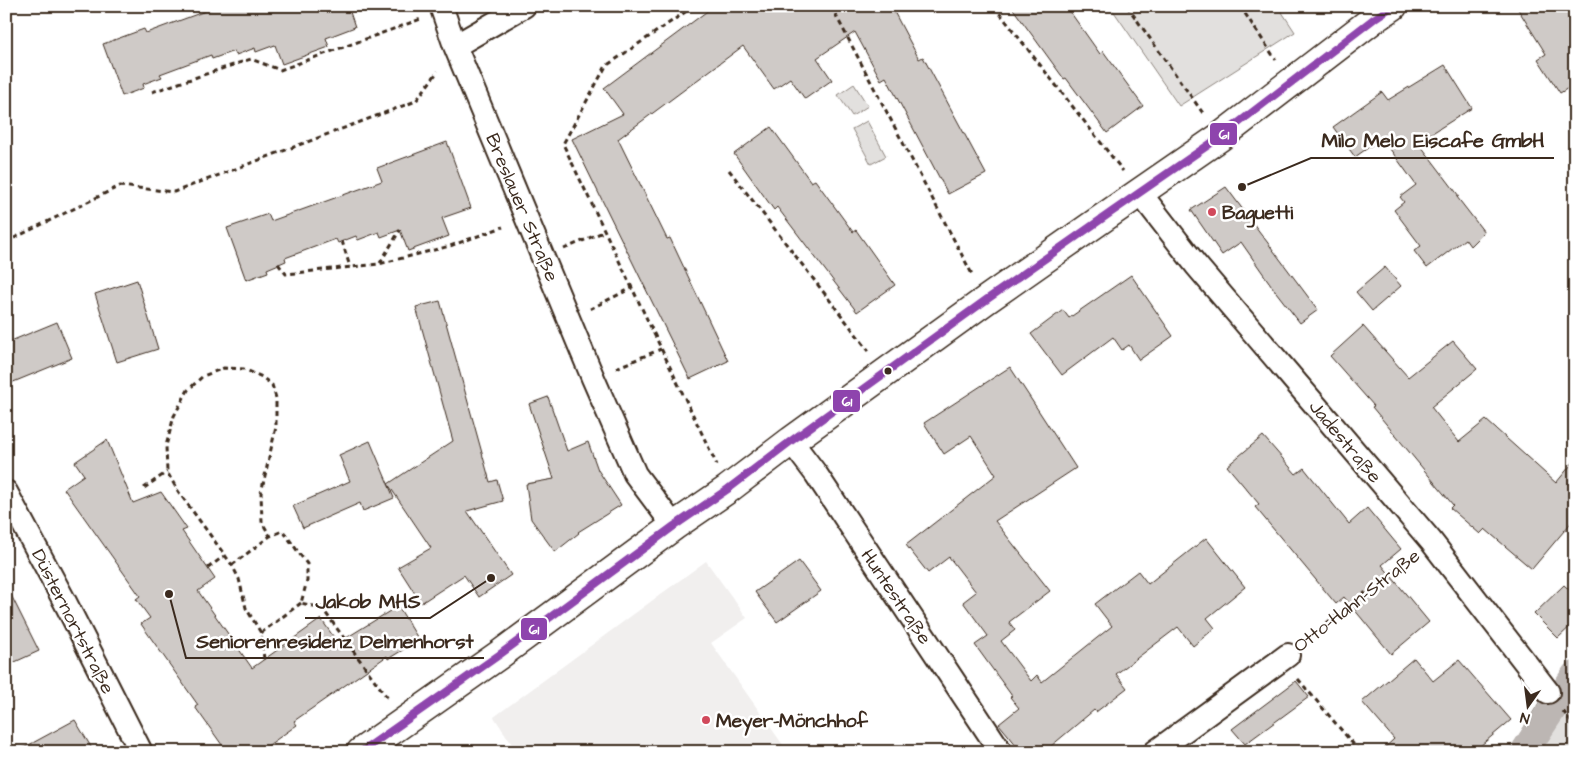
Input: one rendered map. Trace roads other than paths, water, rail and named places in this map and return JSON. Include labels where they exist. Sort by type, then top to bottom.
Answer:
[{"type":"main road","points":[[362,752],[499,655],[986,300],[1220,137],[1393,6]]},
{"type":"street","points":[[456,46],[524,6]]},
{"type":"street","name":"Breslauer Straße","points":[[442,8],[527,219],[635,474],[674,526]]},
{"type":"street","name":"Jadestraße","points":[[1140,193],[1196,265],[1431,541],[1548,692]]},
{"type":"street","name":"Huntestraße","points":[[791,442],[816,474],[1001,752]]},
{"type":"street","name":"Düsternortstraße","points":[[6,492],[65,602],[141,752]]},
{"type":"street","name":"Otto-Hahn-Straße","points":[[1155,752],[1284,657]]},
{"type":"waterway","points":[[1524,752],[1575,675]]},
{"type":"place","name":"Milo Melo Eiscafe GmbH","points":[[1242,187]]},
{"type":"place","name":"Baguetti","points":[[1212,212]]},
{"type":"place","name":"Jakob MHS","points":[[491,578]]},
{"type":"place","name":"Seniorenresidenz Delmenhorst","points":[[169,594]]},
{"type":"place","name":"Meyer-Mönchhof","points":[[706,720]]}]
